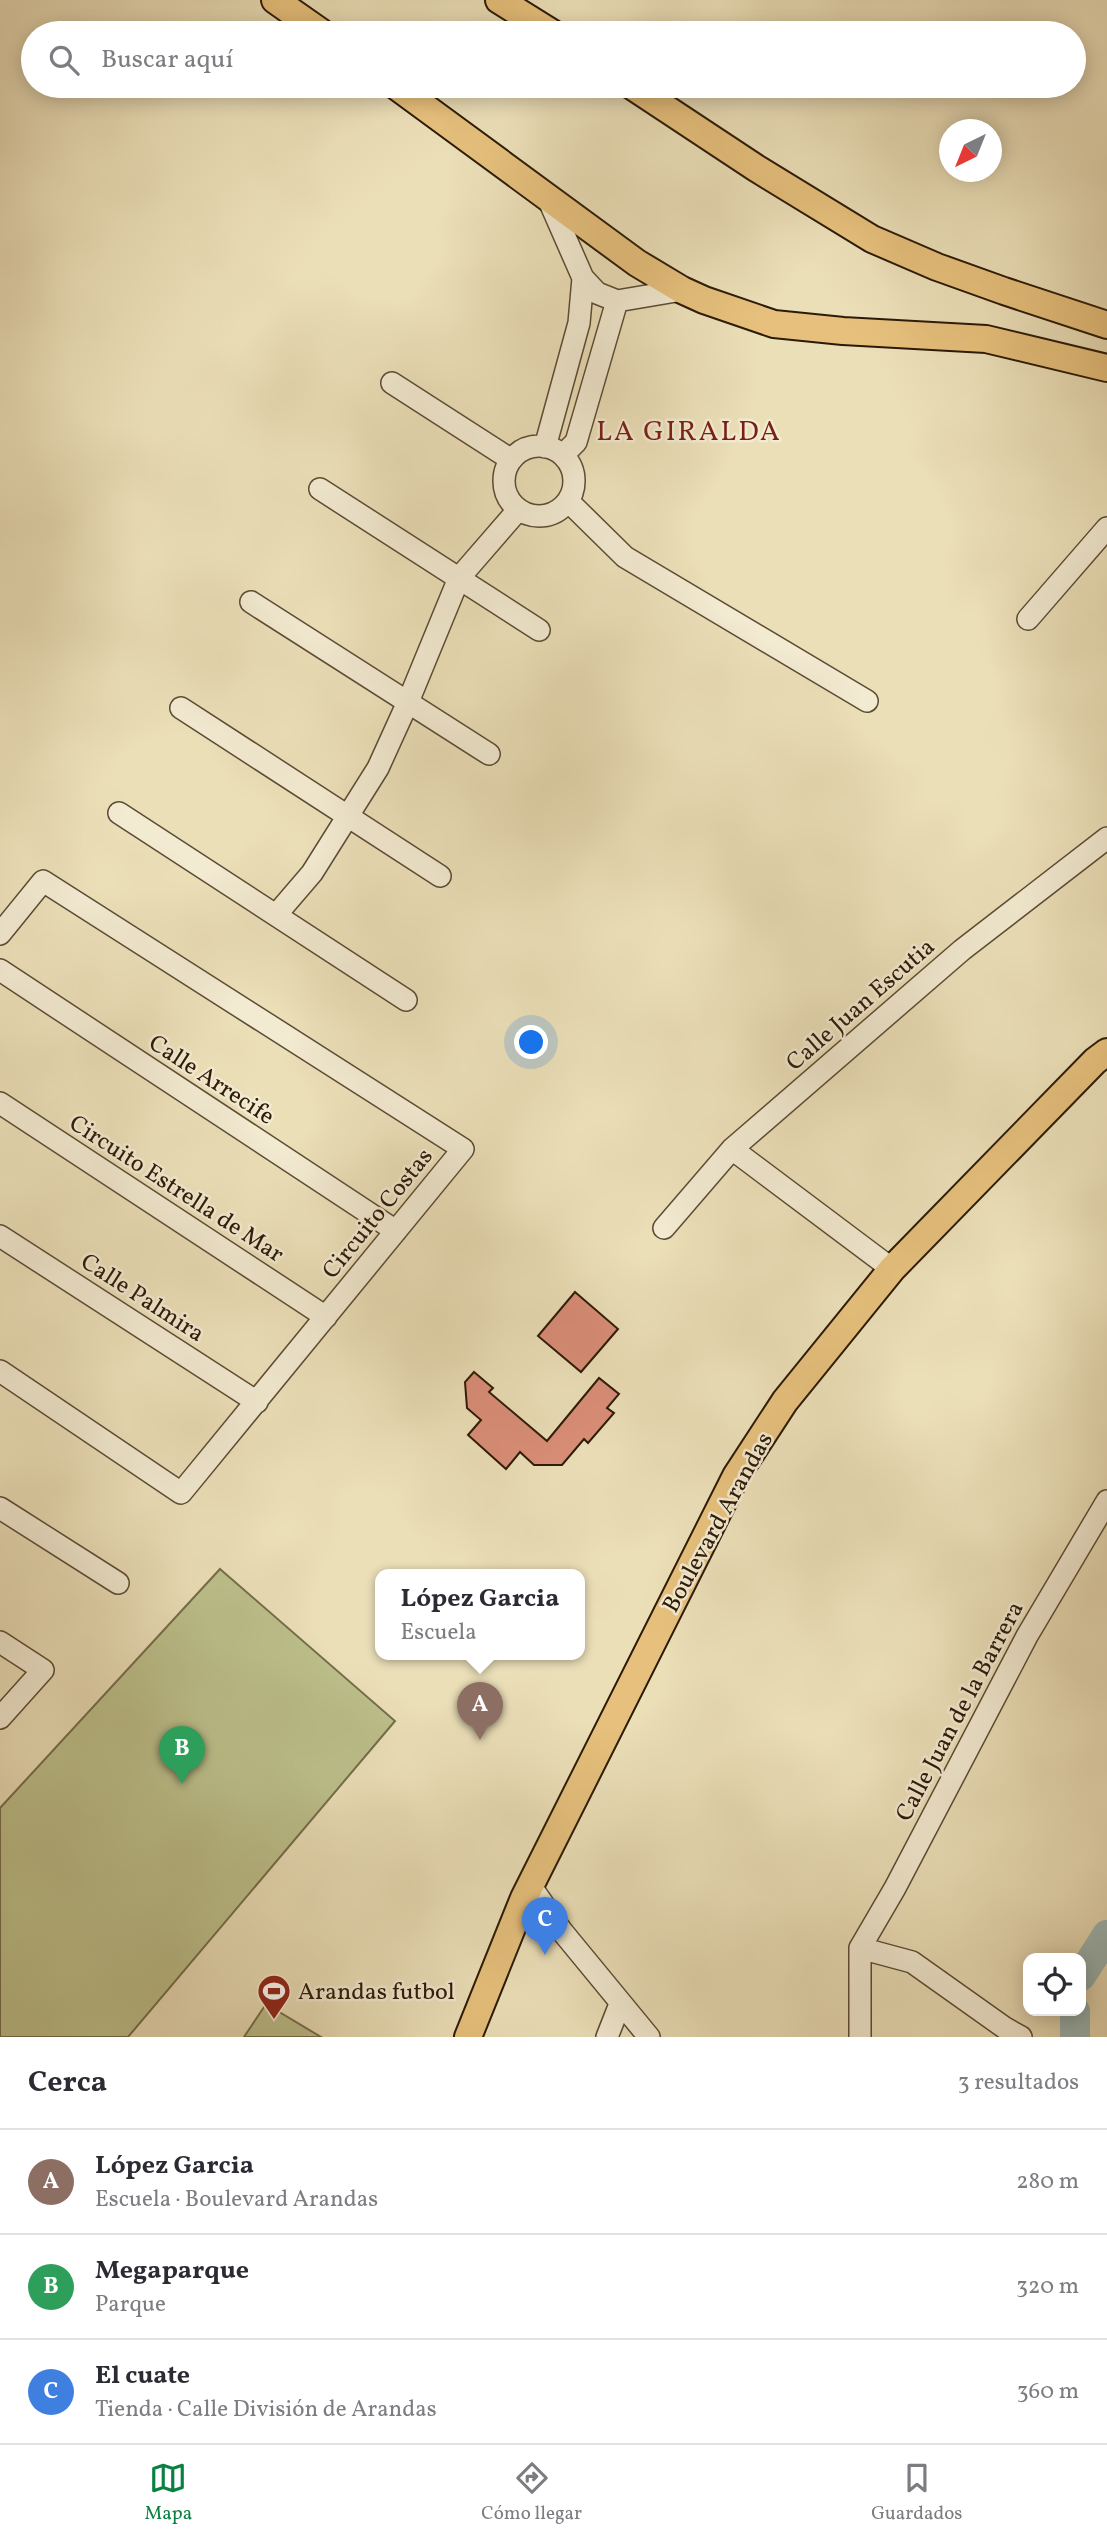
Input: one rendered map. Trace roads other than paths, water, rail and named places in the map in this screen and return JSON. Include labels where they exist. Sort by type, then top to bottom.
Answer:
[{"type":"main road","points":[[275,0],[305,21]]},
{"type":"main road","points":[[499,0],[533,21]]},
{"type":"main road","points":[[414,98],[637,262],[681,290],[735,313],[774,324],[843,331],[986,339],[1107,368]]},
{"type":"main road","points":[[650,98],[756,168],[872,239],[1004,291],[1107,325]]},
{"type":"main road","name":"Boulevard Arandas","points":[[468,2037],[530,1885],[736,1476],[785,1401],[892,1269],[1095,1060],[1107,1052]]},
{"type":"street","points":[[547,194],[583,278],[597,293],[617,301],[681,290]]},
{"type":"street","points":[[554,451],[579,323],[583,278]]},
{"type":"street","points":[[554,451],[576,442],[617,301]]},
{"type":"street","points":[[392,383],[510,459]]},
{"type":"street","points":[[533,445],[554,451],[572,469],[574,486],[568,501],[555,513],[539,516],[517,510],[504,488],[504,473],[510,459],[520,450],[533,445]]},
{"type":"street","points":[[320,489],[539,631]]},
{"type":"street","points":[[568,501],[625,557],[867,701]]},
{"type":"street","points":[[276,915],[312,873],[378,768],[459,578],[517,510]]},
{"type":"street","points":[[1028,619],[1107,528]]},
{"type":"street","points":[[251,602],[489,754]]},
{"type":"street","points":[[180,708],[440,876]]},
{"type":"street","points":[[119,813],[406,1000]]},
{"type":"street","name":"Calle Juan Escutia","points":[[664,1228],[732,1149],[962,950],[1107,838]]},
{"type":"street","name":"Circuito Costas","points":[[0,934],[43,881],[463,1149],[181,1493],[0,1371]]},
{"type":"street","name":"Calle Arrecife","points":[[0,970],[396,1231]]},
{"type":"street","name":"Circuito Estrella de Mar","points":[[0,1103],[326,1317]]},
{"type":"street","points":[[732,1149],[892,1269]]},
{"type":"street","name":"Calle Palmira","points":[[0,1236],[257,1402]]},
{"type":"street","name":"Calle Juan de la Barrera","points":[[860,1948],[895,1888],[1027,1636],[1107,1501]]},
{"type":"street","points":[[0,1508],[118,1583]]},
{"type":"street","points":[[0,1642],[43,1670],[0,1718]]},
{"type":"street","points":[[530,1885],[561,1930],[649,2037]]},
{"type":"street","points":[[860,2037],[860,1948],[912,1962],[1013,2032]]},
{"type":"street","points":[[607,2037],[620,2004]]},
{"type":"waterway","points":[[1086,1968],[1107,1935]]},
{"type":"waterway","points":[[1075,2016],[1075,2037]]},
{"type":"place","name":"López Garcia","points":[[480,1740]]},
{"type":"place","name":"Megaparque","points":[[182,1784]]},
{"type":"place","name":"El cuate","points":[[545,1955]]},
{"type":"place","name":"Arandas futbol","points":[[274,2021]]},
{"type":"district","name":"LA GIRALDA","points":[[689,430]]}]
